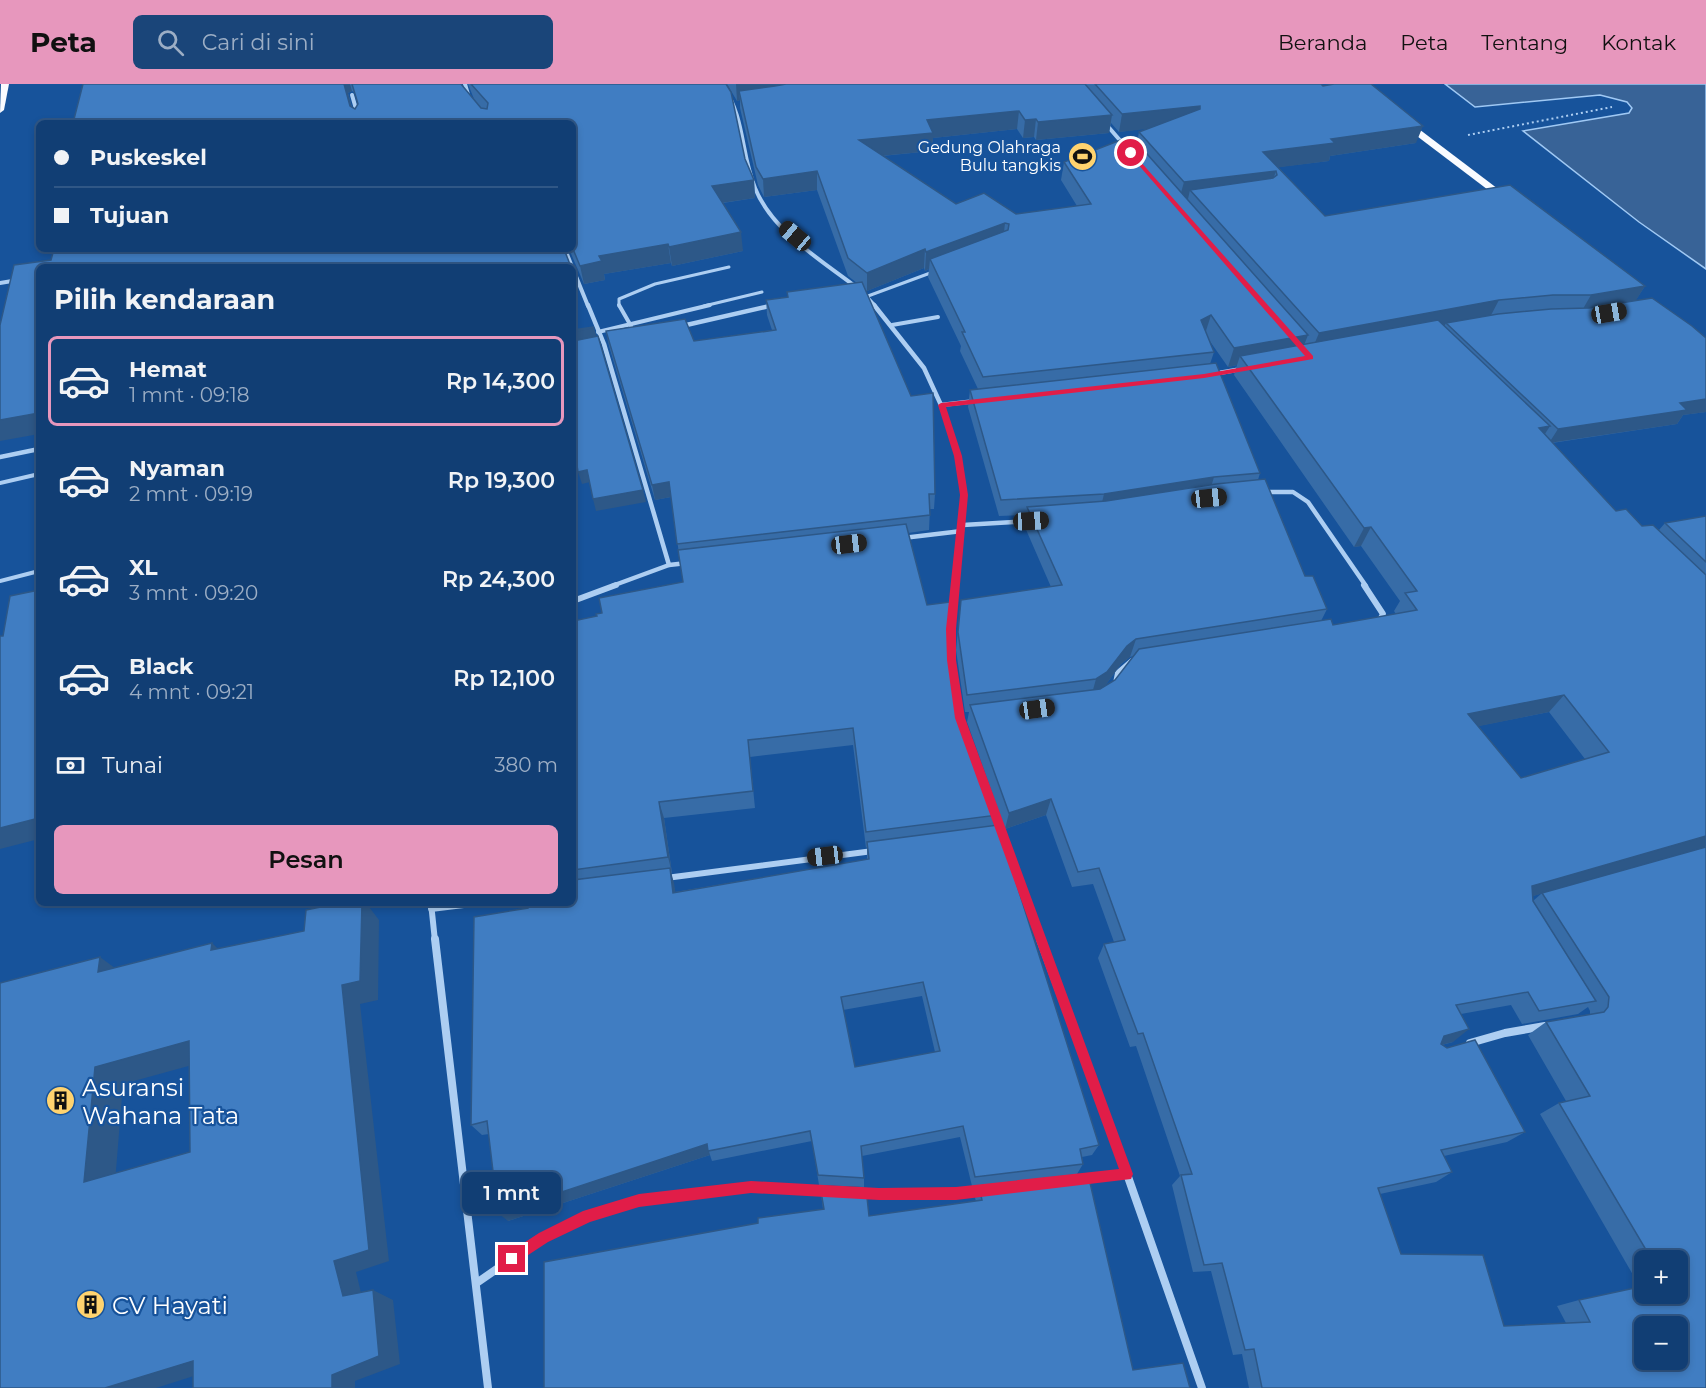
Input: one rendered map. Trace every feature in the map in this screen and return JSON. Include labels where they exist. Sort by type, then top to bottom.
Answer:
[{"type":"main road","points":[[0,110],[5,84]]},
{"type":"main road","points":[[1397,117],[1516,207]]},
{"type":"street","points":[[465,84],[470,101]]},
{"type":"street","points":[[722,84],[735,105],[749,168],[764,206],[780,224],[868,296],[892,324],[924,369],[941,405],[961,475],[964,495],[963,528],[951,629],[953,677]]},
{"type":"street","points":[[352,95],[359,120]]},
{"type":"street","points":[[1101,118],[1131,153]]},
{"type":"street","points":[[576,276],[604,344],[669,565]]},
{"type":"street","points":[[0,283],[29,278]]},
{"type":"street","points":[[843,289],[854,286]]},
{"type":"street","points":[[672,328],[786,302]]},
{"type":"street","points":[[594,346],[615,342]]},
{"type":"street","points":[[1204,376],[1251,368]]},
{"type":"street","points":[[941,405],[986,400]]},
{"type":"street","points":[[0,457],[36,450]]},
{"type":"street","points":[[1255,493],[1290,490],[1299,493],[1308,502],[1381,609],[1382,619],[1370,625]]},
{"type":"street","points":[[892,540],[963,528],[1042,520]]},
{"type":"street","points":[[576,600],[669,565],[692,562]]},
{"type":"street","points":[[1113,690],[1118,673],[1123,667],[1138,660]]},
{"type":"street","points":[[990,803],[1127,1174],[1202,1388]]},
{"type":"street","points":[[990,836],[1002,834]]},
{"type":"street","points":[[662,879],[885,849]]},
{"type":"street","points":[[431,906],[478,1282],[488,1388]]},
{"type":"street","points":[[1460,1046],[1505,1033],[1552,1025]]},
{"type":"street","points":[[1070,1181],[1127,1174]]},
{"type":"street","points":[[478,1282],[543,1238],[588,1216],[639,1200],[751,1187],[837,1191]]},
{"type":"street","points":[[847,1192],[956,1194],[990,1190]]},
{"type":"lane","points":[[631,326],[619,306],[619,299],[622,296],[637,290],[729,267]]},
{"type":"lane","points":[[868,296],[941,269]]},
{"type":"lane","points":[[598,332],[631,326],[762,292]]},
{"type":"lane","points":[[892,324],[938,317]]},
{"type":"lane","points":[[0,483],[36,475]]},
{"type":"lane","points":[[0,581],[36,572]]},
{"type":"path","points":[[1432,143],[1612,107]]},
{"type":"water","points":[[1445,84],[1706,84],[1706,269],[1639,222],[1523,131],[1629,113],[1632,108],[1627,102],[1600,95],[1475,107]]},
{"type":"building","points":[[83,84],[344,84],[350,106],[355,109],[358,104],[352,84],[461,84],[481,108],[487,109],[488,103],[471,84],[726,84],[731,92],[745,159],[754,180],[712,186],[741,232],[669,247],[668,244],[599,256],[602,261],[580,266],[574,252],[576,120],[74,120]]},
{"type":"building","points":[[786,84],[1085,84],[1112,115],[1038,122],[1036,119],[1025,120],[1019,111],[927,120],[933,133],[859,140],[956,204],[984,193],[1016,214],[1091,204],[1064,162],[1131,136],[1308,335],[1234,348],[1211,315],[1201,320],[1214,352],[983,377],[962,332],[965,332],[930,259],[1008,230],[1009,224],[1005,223],[926,252],[925,249],[867,273],[848,258],[817,171],[763,179],[756,167],[739,91]]},
{"type":"building","points":[[1095,84],[1321,84],[1323,86],[1371,84],[1423,126],[1331,139],[1335,143],[1263,152],[1325,216],[1510,185],[1645,286],[1591,295],[1553,295],[1499,300],[1319,333],[1190,190],[1273,178],[1277,175],[1276,171],[1184,182],[1139,132],[1200,109],[1200,106],[1122,114]]},
{"type":"building","points":[[53,252],[565,252],[570,264],[36,264],[36,414],[0,420],[0,325],[14,265],[51,260]]},
{"type":"building","points":[[862,282],[911,396],[933,393],[935,494],[929,494],[930,515],[677,544],[669,482],[652,485],[606,331],[685,319],[694,341],[776,330],[766,300],[788,297],[787,292]]},
{"type":"building","points":[[1652,298],[1706,338],[1706,399],[1680,403],[1687,410],[1558,429],[1446,323],[1498,314],[1589,308]]},
{"type":"building","points":[[1438,320],[1550,426],[1539,428],[1616,511],[1626,509],[1642,526],[1653,525],[1706,575],[1706,836],[1532,886],[1533,901],[1596,1001],[1539,1011],[1528,992],[1456,1005],[1469,1029],[1444,1036],[1441,1044],[1447,1048],[1475,1040],[1525,1132],[1441,1150],[1452,1172],[1378,1188],[1401,1254],[1483,1255],[1504,1326],[1590,1322],[1579,1300],[1634,1288],[1634,1304],[1688,1304],[1688,1250],[1646,1250],[1559,1103],[1590,1096],[1546,1022],[1604,1012],[1608,1007],[1609,997],[1542,893],[1706,847],[1706,1388],[1262,1388],[1254,1349],[1245,1350],[1222,1263],[1204,1265],[1181,1175],[1192,1174],[1143,1033],[1138,1034],[1104,944],[1125,940],[1099,868],[1078,872],[1051,799],[1009,813],[970,705],[1100,689],[1115,680],[1139,649],[1331,619],[1333,625],[1417,610],[1405,593],[1417,591],[1371,527],[1364,528],[1240,356]],"holes":[[[1564,695],[1609,752],[1521,778],[1468,714]]]},
{"type":"building","points":[[598,336],[643,490],[593,499],[587,470],[578,472],[576,340]]},
{"type":"building","points":[[1216,363],[1260,473],[1214,477],[1104,494],[1001,500],[970,390]]},
{"type":"building","points":[[1265,479],[1305,576],[1313,576],[1327,609],[1136,639],[1127,646],[1107,672],[1096,679],[967,695],[958,632],[961,600],[1062,585],[1027,507],[1106,501]]},
{"type":"building","points":[[1706,516],[1706,562],[1665,523]]},
{"type":"building","points":[[906,524],[927,605],[950,602],[948,633],[957,702],[998,815],[866,832],[853,728],[748,740],[753,791],[659,802],[668,857],[576,870],[576,620],[602,613],[599,598],[683,582],[678,550]]},
{"type":"building","points":[[36,591],[36,819],[0,828],[0,636],[3,636],[10,596]]},
{"type":"building","points":[[998,825],[1099,1145],[1080,1149],[1083,1164],[975,1177],[963,1126],[861,1146],[864,1178],[818,1175],[810,1131],[708,1151],[707,1144],[498,1213],[487,1121],[471,1125],[474,917],[528,908],[528,906],[576,906],[576,880],[670,868],[673,893],[869,859],[867,842]],"holes":[[[923,982],[940,1051],[855,1067],[841,997]]]},
{"type":"building","points":[[325,906],[362,906],[360,981],[342,985],[369,1250],[334,1261],[343,1296],[373,1290],[379,1356],[332,1375],[332,1388],[193,1388],[193,1361],[105,1388],[0,1388],[0,983],[100,957],[98,972],[212,943],[211,950],[304,931],[306,910]],"holes":[[[189,1041],[190,1152],[84,1182],[95,1067]]]},
{"type":"building","points":[[1088,1174],[1133,1370],[1183,1363],[1190,1388],[544,1388],[544,1262],[758,1223],[758,1218],[824,1209],[820,1186],[866,1188],[869,1216],[982,1200],[979,1187]]},
{"type":"place","name":"Gedung Olahraga Bulu tangkis","points":[[1082,156]]},
{"type":"place","name":"Asuransi Wahana Tata","points":[[61,1101]]},
{"type":"place","name":"CV Hayati","points":[[91,1305]]},
{"type":"route","points":[[512,1259],[543,1238],[588,1216],[639,1200],[751,1187],[804,1188],[879,1194],[956,1194],[1127,1174],[960,718],[951,660],[951,629],[963,525],[964,495],[958,456],[941,405],[1204,376],[1310,357],[1131,153]]}]
